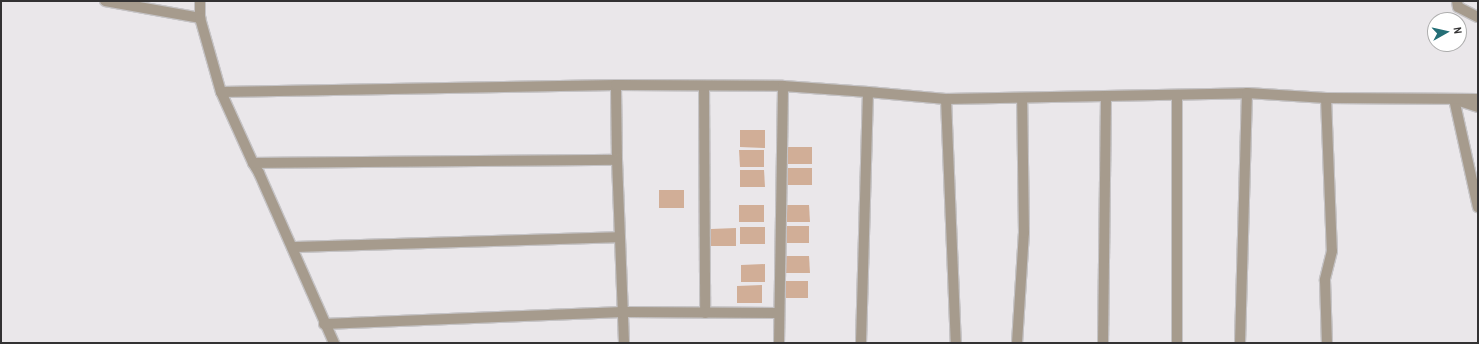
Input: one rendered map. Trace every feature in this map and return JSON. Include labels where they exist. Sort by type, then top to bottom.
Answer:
[{"type":"street","points":[[104,1],[200,18]]},
{"type":"street","points":[[200,1],[200,18],[221,92],[259,173],[324,324],[334,343]]},
{"type":"street","points":[[1457,1],[1458,7],[1478,17]]},
{"type":"street","points":[[221,92],[616,85],[783,86],[946,99],[1247,94],[1326,98],[1478,99]]},
{"type":"street","points":[[616,85],[624,343]]},
{"type":"street","points":[[704,86],[705,313]]},
{"type":"street","points":[[779,343],[783,86]]},
{"type":"street","points":[[861,343],[868,92]]},
{"type":"street","points":[[1240,343],[1247,94]]},
{"type":"street","points":[[1177,95],[1177,343]]},
{"type":"street","points":[[1103,343],[1106,96]]},
{"type":"street","points":[[1017,343],[1024,233],[1022,98]]},
{"type":"street","points":[[1326,98],[1332,251],[1325,280],[1327,343]]},
{"type":"street","points":[[946,99],[956,343]]},
{"type":"street","points":[[1454,99],[1478,107]]},
{"type":"street","points":[[1454,99],[1478,207]]},
{"type":"street","points":[[253,163],[618,160]]},
{"type":"street","points":[[292,247],[620,237]]},
{"type":"street","points":[[324,324],[623,312],[779,313]]},
{"type":"building","points":[[740,130],[765,130],[765,148],[740,147]]},
{"type":"building","points":[[787,147],[812,147],[812,164],[787,164]]},
{"type":"building","points":[[739,150],[764,150],[764,167],[740,167]]},
{"type":"building","points":[[787,168],[812,168],[812,185],[787,185]]},
{"type":"building","points":[[740,170],[764,170],[765,187],[740,187]]},
{"type":"building","points":[[659,190],[684,190],[684,208],[659,208]]},
{"type":"building","points":[[739,205],[764,205],[764,222],[739,222]]},
{"type":"building","points":[[785,205],[809,205],[810,222],[785,222]]},
{"type":"building","points":[[784,226],[809,226],[809,243],[784,243]]},
{"type":"building","points":[[740,227],[765,227],[765,244],[740,244]]},
{"type":"building","points":[[736,228],[736,246],[711,246],[711,229]]},
{"type":"building","points":[[785,256],[809,256],[810,273],[785,273]]},
{"type":"building","points":[[765,264],[765,282],[741,282],[741,265]]},
{"type":"building","points":[[783,281],[808,281],[808,298],[783,298]]},
{"type":"building","points":[[762,285],[762,303],[737,303],[737,286]]}]
